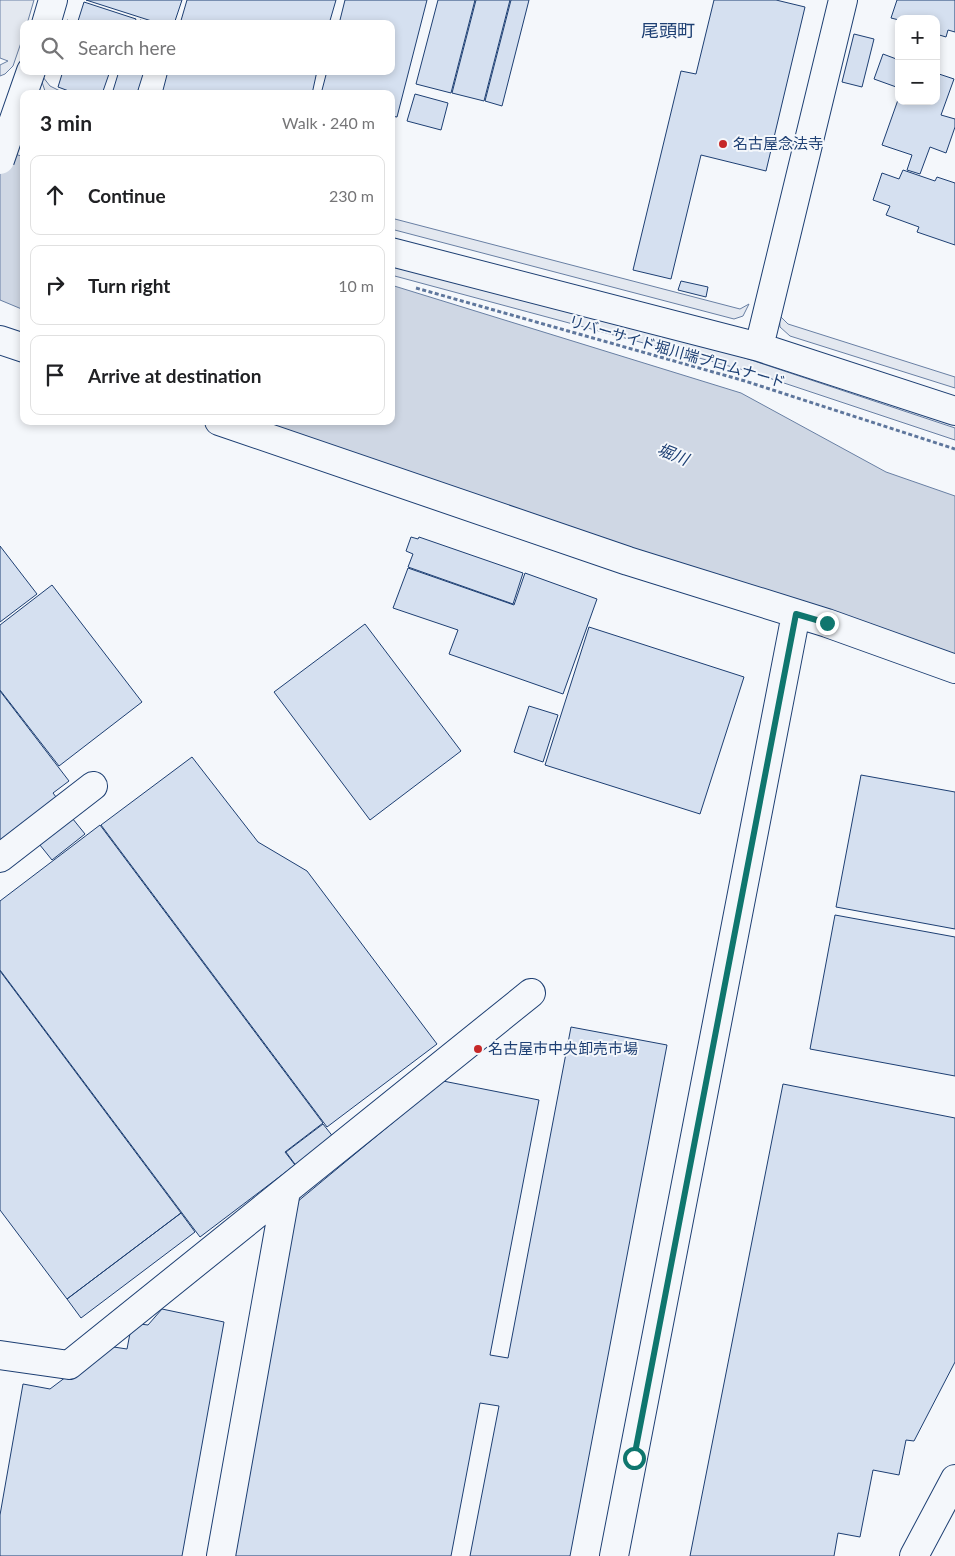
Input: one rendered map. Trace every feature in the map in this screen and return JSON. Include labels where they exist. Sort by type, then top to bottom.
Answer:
[{"type":"street","points":[[47,20],[53,0]]},
{"type":"street","points":[[759,347],[843,0]]},
{"type":"street","points":[[23,90],[29,75]]},
{"type":"street","points":[[0,160],[20,98]]},
{"type":"street","points":[[395,253],[759,347],[955,412]]},
{"type":"street","points":[[0,340],[20,347]]},
{"type":"street","points":[[231,425],[628,562],[796,614],[955,669]]},
{"type":"street","points":[[614,1556],[796,614]]},
{"type":"street","points":[[0,858],[93,786]]},
{"type":"street","points":[[0,1355],[69,1365],[531,993]]},
{"type":"street","points":[[221,1556],[286,1191]]},
{"type":"street","points":[[914,1556],[955,1479]]},
{"type":"path","name":"リバーサイド堀川端プロムナード","points":[[410,286],[745,381],[955,450]]},
{"type":"shaded area","points":[[0,0],[34,0],[28,20],[20,20],[20,46],[13,66],[0,76],[0,65],[8,61],[0,58]]},
{"type":"shaded area","points":[[43,77],[50,86],[58,90],[45,90],[42,82]]},
{"type":"shaded area","points":[[395,219],[740,309],[749,304],[743,316],[734,319],[395,230]]},
{"type":"shaded area","points":[[395,265],[739,356],[955,428],[955,440],[751,372],[395,276]]},
{"type":"shaded area","points":[[779,315],[788,324],[955,377],[955,388],[790,336],[780,327]]},
{"type":"water","points":[[0,149],[20,156],[20,308],[0,300]]},
{"type":"water","name":"堀川","points":[[395,286],[741,393],[886,472],[955,496],[955,654],[672,563],[264,425],[395,425]]},
{"type":"building","points":[[86,0],[182,0],[175,20],[148,20]]},
{"type":"building","points":[[187,0],[336,0],[330,20],[181,20]]},
{"type":"building","points":[[345,0],[427,0],[397,117],[395,117],[395,90],[322,90],[326,75],[395,75],[395,20],[340,20]]},
{"type":"building","points":[[438,0],[475,0],[451,93],[416,84]]},
{"type":"building","points":[[476,0],[510,0],[484,101],[452,93]]},
{"type":"building","points":[[511,0],[529,0],[502,106],[485,101]]},
{"type":"building","points":[[714,0],[776,0],[805,7],[766,171],[701,155],[671,279],[633,270],[681,71],[696,74]]},
{"type":"building","points":[[897,0],[955,0],[955,32],[948,30],[946,37],[940,35],[940,15],[895,15],[895,19],[891,18]]},
{"type":"building","points":[[84,2],[136,19],[136,20],[78,20]]},
{"type":"building","points":[[854,34],[874,39],[862,87],[842,82]]},
{"type":"building","points":[[883,54],[895,58],[895,87],[874,79]]},
{"type":"building","points":[[940,74],[954,79],[941,115],[955,119],[955,127],[946,153],[930,147],[920,174],[907,170],[912,155],[882,145],[896,105],[940,105]]},
{"type":"building","points":[[62,75],[109,75],[103,90],[66,90],[58,87]]},
{"type":"building","points":[[118,75],[143,75],[138,90],[113,90]]},
{"type":"building","points":[[167,75],[316,75],[313,90],[163,90]]},
{"type":"building","points":[[415,94],[448,103],[441,130],[407,121]]},
{"type":"building","points":[[903,170],[935,181],[937,177],[955,183],[955,245],[917,232],[919,227],[886,215],[890,206],[873,200],[882,173],[899,179]]},
{"type":"building","points":[[681,281],[708,287],[706,297],[678,290]]},
{"type":"building","points":[[411,537],[418,539],[419,537],[523,573],[513,604],[408,567],[413,554],[406,551]]},
{"type":"building","points":[[0,546],[37,594],[0,622]]},
{"type":"building","points":[[408,568],[514,605],[525,573],[597,599],[563,694],[449,654],[458,630],[393,608]]},
{"type":"building","points":[[52,585],[142,702],[59,766],[0,690],[0,625]]},
{"type":"building","points":[[365,624],[461,751],[370,820],[274,692]]},
{"type":"building","points":[[589,627],[744,677],[700,814],[545,765]]},
{"type":"building","points":[[0,691],[69,781],[53,793],[56,797],[0,841]]},
{"type":"building","points":[[529,706],[558,715],[543,762],[514,752]]},
{"type":"building","points":[[192,757],[258,842],[307,871],[437,1044],[327,1127],[101,825]]},
{"type":"building","points":[[861,775],[955,792],[955,929],[836,907]]},
{"type":"building","points":[[56,798],[85,834],[52,860],[23,824]]},
{"type":"building","points":[[100,825],[323,1123],[285,1152],[295,1165],[200,1237],[0,970],[0,901]]},
{"type":"building","points":[[835,915],[955,937],[955,1076],[810,1049]]},
{"type":"building","points":[[0,971],[181,1213],[67,1299],[0,1210]]},
{"type":"building","points":[[571,1027],[667,1045],[570,1556],[470,1556],[499,1406],[480,1403],[451,1556],[224,1556],[291,1207],[443,1081],[539,1100],[490,1355],[508,1358]]},
{"type":"building","points":[[783,1084],[955,1118],[955,1362],[914,1441],[906,1440],[899,1475],[873,1470],[860,1537],[838,1533],[834,1556],[690,1556]]},
{"type":"building","points":[[323,1124],[349,1157],[311,1186],[286,1152]]},
{"type":"building","points":[[181,1213],[195,1232],[81,1318],[67,1299]]},
{"type":"building","points":[[162,1309],[224,1322],[182,1556],[0,1556],[0,1515],[23,1384],[50,1389],[107,1346],[127,1349],[132,1323],[148,1325]]},
{"type":"place","name":"名古屋念法寺","points":[[723,144]]},
{"type":"place","name":"名古屋市中央卸売市場","points":[[478,1049]]},
{"type":"district","name":"尾頭町","points":[[668,31]]},
{"type":"route","points":[[634,1458],[796,614],[827,623]]}]
